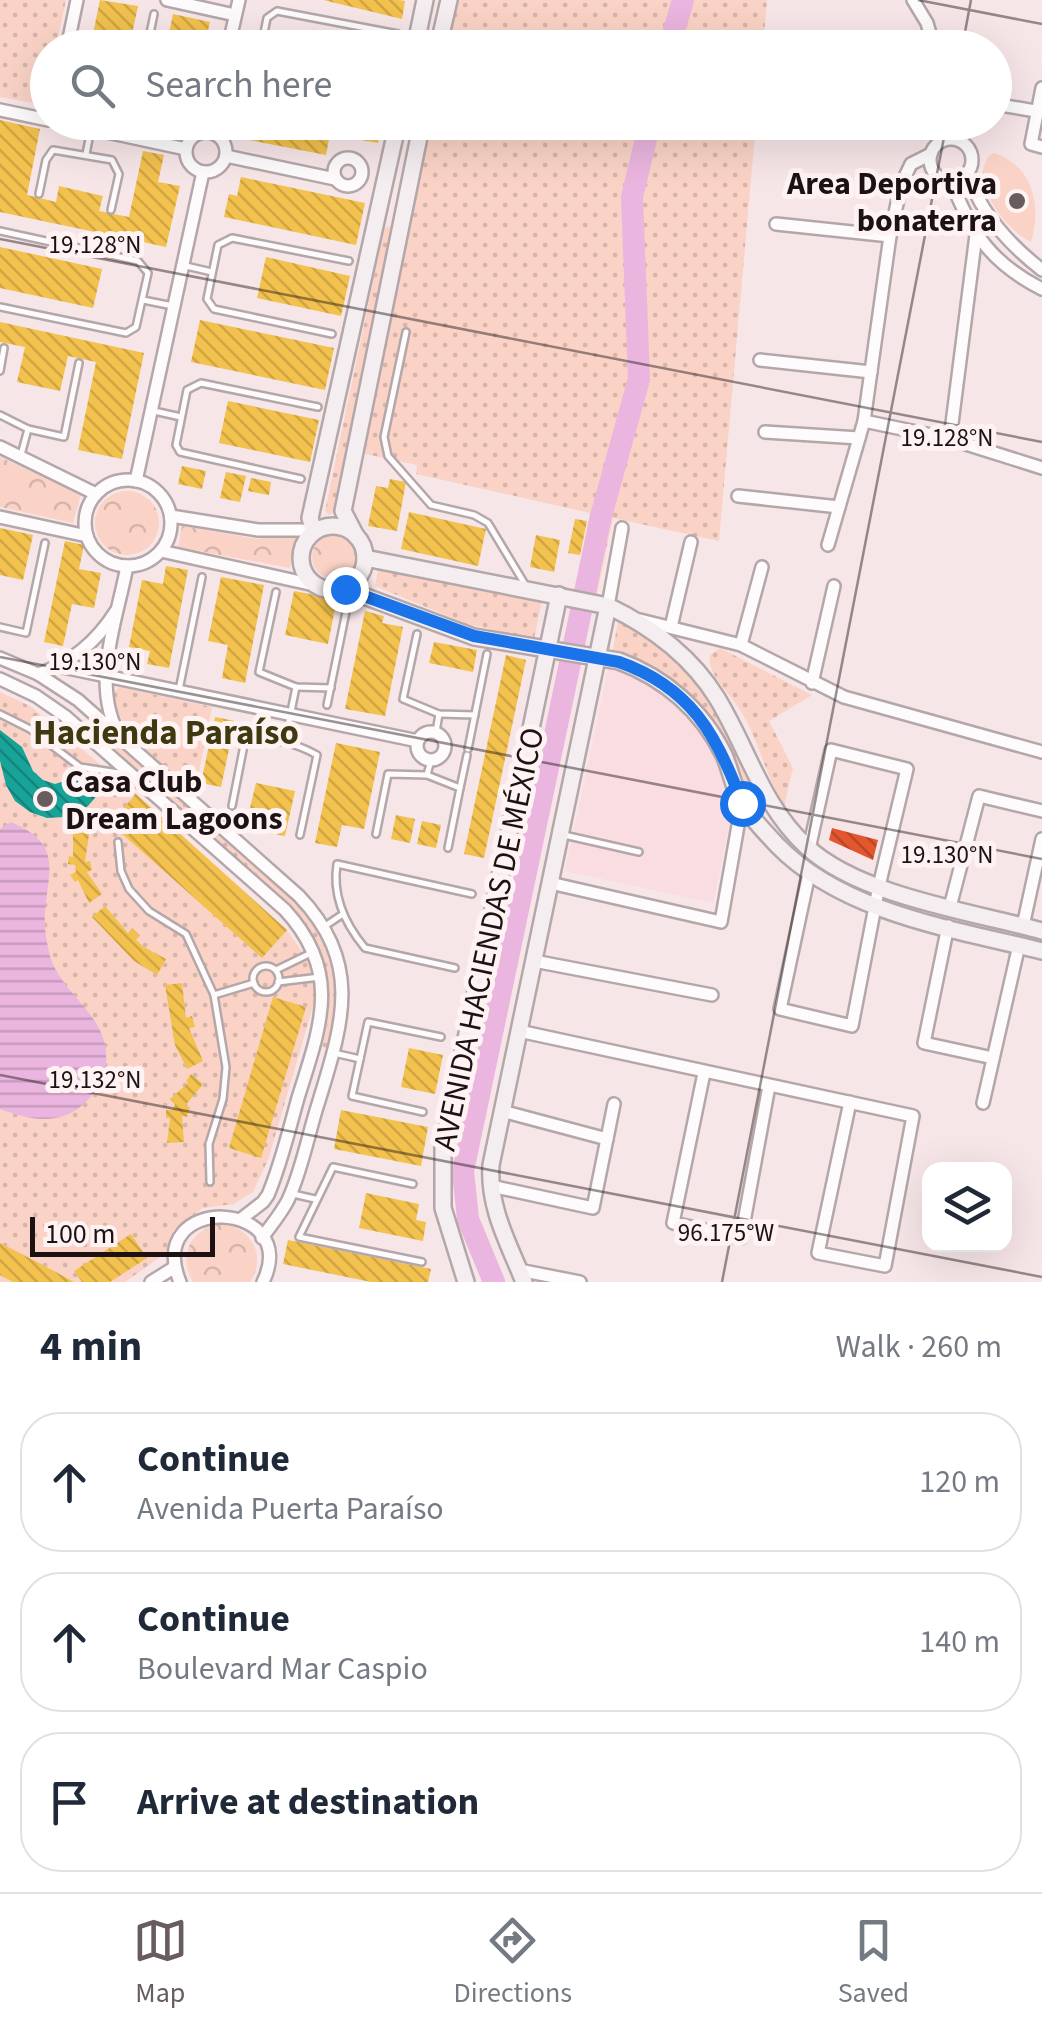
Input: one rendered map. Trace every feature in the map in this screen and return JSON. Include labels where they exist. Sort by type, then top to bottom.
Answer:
[{"type":"street","points":[[71,30],[77,0]]},
{"type":"street","points":[[166,0],[235,15]]},
{"type":"street","points":[[232,30],[238,0]]},
{"type":"street","points":[[419,30],[425,0]]},
{"type":"street","points":[[442,30],[448,0]]},
{"type":"street","points":[[913,0],[930,30]]},
{"type":"street","points":[[1036,145],[1042,88]]},
{"type":"street","points":[[1012,107],[1040,112]]},
{"type":"street","points":[[0,110],[30,116]]},
{"type":"street","points":[[142,140],[186,149]]},
{"type":"street","points":[[192,140],[186,149],[190,164],[203,172],[218,168],[226,156],[221,140]]},
{"type":"street","points":[[312,533],[310,518],[394,140]]},
{"type":"street","points":[[161,551],[329,591],[345,589],[363,571],[366,558],[343,511],[418,140]]},
{"type":"street","points":[[828,545],[864,421],[890,236],[901,186],[911,164],[931,154],[944,140]]},
{"type":"street","points":[[956,140],[971,152],[968,172],[978,196],[1010,245],[1042,270]]},
{"type":"street","points":[[931,154],[934,172],[952,181],[976,235],[1012,274],[1042,289]]},
{"type":"street","points":[[226,156],[336,179]]},
{"type":"street","points":[[136,481],[203,172]]},
{"type":"street","points":[[952,181],[968,172]]},
{"type":"street","points":[[379,212],[401,217]]},
{"type":"street","points":[[776,224],[890,236]]},
{"type":"street","points":[[950,439],[976,235]]},
{"type":"street","points":[[760,360],[871,372]]},
{"type":"street","points":[[864,421],[950,439],[1042,468]]},
{"type":"street","points":[[766,432],[859,438]]},
{"type":"street","points":[[0,447],[96,494]]},
{"type":"street","points":[[136,481],[162,497],[171,516],[170,535],[152,560],[127,566],[102,558],[86,536],[86,514],[96,494],[114,482],[136,481]]},
{"type":"street","points":[[738,496],[839,507]]},
{"type":"street","points":[[171,516],[258,530],[312,533]]},
{"type":"street","points":[[0,518],[86,536]]},
{"type":"street","points":[[314,585],[304,574],[300,560],[302,546],[312,533],[328,526],[343,528],[356,536]]},
{"type":"street","points":[[603,605],[622,528]]},
{"type":"street","points":[[670,627],[692,542]]},
{"type":"street","points":[[366,558],[603,605],[634,618],[741,644],[844,697],[1042,752]]},
{"type":"street","points":[[124,742],[108,708],[106,675],[127,566]]},
{"type":"street","points":[[741,644],[762,567]]},
{"type":"street","points":[[812,683],[834,586]]},
{"type":"street","points":[[345,589],[474,636],[593,657],[642,670],[686,702],[716,741],[742,803],[776,844],[809,874],[845,896],[877,907],[1042,951]]},
{"type":"street","name":"AVENIDA HACIENDAS DE MÉXICO","points":[[466,1282],[443,1208],[443,1148],[553,650],[559,595]]},
{"type":"street","points":[[38,674],[58,666],[90,644],[120,602]]},
{"type":"street","name":"AVENIDA HACIENDAS DE MÉXICO","points":[[522,1276],[496,1215],[491,1186],[493,1155],[603,605]]},
{"type":"street","points":[[634,618],[684,656],[717,698],[764,793],[808,848],[838,870],[879,886],[1042,931]]},
{"type":"street","points":[[0,658],[63,689],[299,896],[324,927],[338,958],[343,1017],[290,1194],[262,1238]]},
{"type":"street","points":[[58,666],[418,741]]},
{"type":"street","points":[[0,679],[51,706],[132,775],[285,910],[314,952],[321,976],[322,1014],[312,1054],[268,1195],[240,1219]]},
{"type":"street","points":[[88,737],[102,722]]},
{"type":"street","points":[[426,732],[436,732],[446,748],[440,757],[430,760],[419,753],[418,741],[426,732]]},
{"type":"street","points":[[808,848],[831,750],[907,770],[879,886],[852,1026],[780,1009],[809,874]]},
{"type":"street","points":[[742,803],[764,793]]},
{"type":"street","points":[[950,908],[979,796],[1042,811]]},
{"type":"street","points":[[550,883],[721,922],[742,803]]},
{"type":"street","points":[[1023,926],[1042,839]]},
{"type":"street","points":[[948,926],[924,1043],[993,1058]]},
{"type":"street","points":[[983,1103],[1019,946]]},
{"type":"street","points":[[534,961],[712,996]]},
{"type":"street","points":[[519,1031],[704,1073],[850,1102],[914,1116],[885,1266],[818,1253],[850,1102]]},
{"type":"street","points":[[312,1054],[333,1056]]},
{"type":"street","points":[[704,1073],[673,1223],[741,1238],[768,1086]]},
{"type":"street","points":[[491,1186],[593,1208],[614,1104]]},
{"type":"street","points":[[502,1111],[607,1139]]},
{"type":"street","points":[[180,1282],[175,1267],[178,1243],[194,1224],[216,1215],[240,1219],[262,1238],[268,1258],[266,1280]]},
{"type":"street","points":[[151,1282],[175,1267]]},
{"type":"street","points":[[522,1276],[580,1282]]},
{"type":"lane","points":[[264,30],[267,18],[277,11],[377,30]]},
{"type":"lane","points":[[150,30],[154,14]]},
{"type":"lane","points":[[86,154],[89,140]]},
{"type":"lane","points":[[39,194],[50,153],[58,149],[86,154],[112,160],[118,166],[112,210]]},
{"type":"lane","points":[[0,231],[138,261],[148,273],[136,327],[126,333],[0,307]]},
{"type":"lane","points":[[332,334],[214,309],[207,299],[218,245],[228,238],[348,262]]},
{"type":"lane","points":[[182,266],[212,272]]},
{"type":"lane","points":[[143,300],[174,306]]},
{"type":"lane","points":[[406,332],[384,438],[388,456],[430,505],[474,515],[488,524],[528,588]]},
{"type":"lane","points":[[0,371],[4,348]]},
{"type":"lane","points":[[0,415],[64,438],[80,363]]},
{"type":"lane","points":[[301,479],[184,454],[176,445],[187,390],[197,383],[318,407]]},
{"type":"lane","points":[[151,410],[181,417]]},
{"type":"lane","points":[[21,457],[28,428]]},
{"type":"lane","points":[[0,627],[26,633],[45,543]]},
{"type":"lane","points":[[179,690],[202,576]]},
{"type":"lane","points":[[276,592],[259,672],[296,687],[331,688]]},
{"type":"lane","points":[[328,705],[347,607]]},
{"type":"lane","points":[[416,634],[404,699],[439,714],[475,715]]},
{"type":"lane","points":[[448,848],[488,654]]},
{"type":"lane","points":[[285,741],[296,687]]},
{"type":"lane","points":[[0,714],[30,729],[80,767],[132,775]]},
{"type":"lane","points":[[436,732],[439,714]]},
{"type":"lane","points":[[232,806],[245,740],[285,741],[317,755],[300,836]]},
{"type":"lane","points":[[428,775],[430,760]]},
{"type":"lane","points":[[376,834],[388,774],[428,775],[460,788]]},
{"type":"lane","points":[[560,834],[639,852]]},
{"type":"lane","points":[[118,842],[121,871],[129,889],[149,911],[186,934],[214,995],[226,1067],[210,1144],[210,1182]]},
{"type":"lane","points":[[455,968],[365,948],[343,914],[336,889],[337,864],[472,894]]},
{"type":"lane","points":[[324,927],[343,914]]},
{"type":"lane","points":[[276,970],[314,952]]},
{"type":"lane","points":[[254,983],[254,973],[260,967],[276,970]]},
{"type":"lane","points":[[254,983],[266,992],[274,989],[278,982],[276,970]]},
{"type":"lane","points":[[278,982],[321,976]]},
{"type":"lane","points":[[214,995],[254,983]]},
{"type":"lane","points":[[423,1112],[352,1096],[368,1022],[440,1038]]},
{"type":"lane","points":[[333,1056],[360,1059]]},
{"type":"lane","points":[[413,1184],[333,1168],[299,1236],[422,1262]]},
{"type":"lane","points":[[290,1194],[315,1199]]},
{"type":"shaded area","points":[[609,666],[647,679],[678,702],[715,755],[735,798],[713,903],[565,871]]},
{"type":"shaded area","points":[[11,822],[27,830],[45,848],[49,859],[45,922],[50,956],[64,983],[101,1032],[105,1046],[105,1069],[94,1092],[71,1113],[51,1119],[20,1116],[0,1109],[0,829]]},
{"type":"green space","points":[[0,0],[66,0],[60,30],[30,30],[30,103],[0,97]]},
{"type":"green space","points":[[455,0],[767,0],[764,30],[448,30]]},
{"type":"green space","points":[[424,140],[754,140],[719,541],[613,518],[597,594],[544,583],[576,589],[590,513],[416,474],[417,465],[365,454]]},
{"type":"green space","name":"Area Deportiva bonaterra","points":[[994,153],[1018,167],[1031,188],[1035,215],[1031,242],[1008,224],[985,188],[983,170],[988,156]]},
{"type":"green space","points":[[388,226],[392,231],[334,512],[329,515],[325,511],[384,229]]},
{"type":"green space","points":[[0,457],[81,495],[73,523],[0,507]]},
{"type":"green space","points":[[127,491],[150,500],[159,523],[150,546],[127,555],[104,546],[95,523],[104,500]]},
{"type":"green space","points":[[182,526],[257,539],[297,533],[290,568],[178,547]]},
{"type":"green space","points":[[334,535],[350,541],[356,557],[350,573],[334,579],[318,573],[312,557],[318,541]]},
{"type":"green space","points":[[379,566],[542,601],[534,639],[467,624],[375,586]]},
{"type":"green space","points":[[618,621],[664,652],[701,690],[729,734],[749,785],[742,781],[735,763],[637,662],[613,650]]},
{"type":"green space","points":[[720,648],[812,695],[769,721],[793,768],[784,806],[747,721],[712,669],[710,655]]},
{"type":"green space","points":[[119,687],[212,707],[195,791],[133,737],[117,709],[114,693]]},
{"type":"green space","points":[[0,692],[30,706],[136,794],[287,930],[310,963],[315,983],[314,1003],[268,1160],[253,1192],[234,1204],[203,1208],[174,1230],[166,1253],[125,1282],[0,1282]]},
{"type":"green space","points":[[105,735],[294,901],[307,917],[332,970],[334,1008],[327,1048],[322,1047],[329,1008],[326,972],[314,937],[303,921],[290,905],[102,739]]},
{"type":"green space","points":[[222,1224],[241,1231],[254,1245],[257,1263],[250,1282],[193,1282],[186,1262],[190,1244],[202,1231]]},
{"type":"building: Homes","points":[[100,0],[138,6],[133,30],[94,30]]},
{"type":"building: Homes","points":[[323,0],[399,0],[405,1],[402,19]]},
{"type":"building: Homes","points":[[173,14],[210,22],[208,30],[170,30]]},
{"type":"building: Homes","points":[[0,120],[30,127],[30,140],[38,140],[27,195],[56,202],[59,186],[103,196],[99,211],[129,217],[143,151],[164,155],[158,182],[180,186],[166,247],[0,212]]},
{"type":"building: Homes","points":[[249,140],[329,140],[326,155]]},
{"type":"building: Homes","points":[[241,177],[365,203],[356,245],[224,217],[229,194],[237,196]]},
{"type":"building: Homes","points":[[0,247],[102,269],[93,308],[0,288]]},
{"type":"building: Homes","points":[[266,257],[350,276],[341,316],[257,298]]},
{"type":"building: Homes","points":[[200,320],[334,348],[325,390],[191,362]]},
{"type":"building: Homes","points":[[0,322],[144,353],[122,459],[78,450],[96,362],[68,356],[60,391],[17,382],[25,347],[0,342]]},
{"type":"building: Homes","points":[[228,401],[319,420],[310,462],[219,443]]},
{"type":"building: Homes","points":[[182,466],[206,471],[202,489],[178,484]]},
{"type":"building: Homes","points":[[226,472],[246,476],[240,502],[220,498]]},
{"type":"building: Homes","points":[[251,478],[271,482],[269,495],[248,491]]},
{"type":"building: Homes","points":[[390,479],[406,482],[397,531],[368,526],[376,486],[388,488]]},
{"type":"building: Homes","points":[[409,512],[486,529],[478,566],[401,549]]},
{"type":"building: Homes","points":[[575,519],[587,521],[580,555],[568,553]]},
{"type":"building: Homes","points":[[0,528],[33,535],[23,580],[0,575]]},
{"type":"building: Homes","points":[[536,535],[560,540],[554,572],[530,567]]},
{"type":"building: Homes","points":[[65,541],[84,545],[79,569],[101,573],[94,608],[72,604],[63,646],[44,642]]},
{"type":"building: Homes","points":[[166,566],[188,570],[169,668],[147,664],[150,651],[129,647],[142,580],[163,584]]},
{"type":"building: Homes","points":[[221,577],[264,585],[245,683],[222,678],[228,645],[208,641]]},
{"type":"building: Homes","points":[[294,591],[337,599],[328,644],[285,635]]},
{"type":"building: Homes","points":[[365,611],[384,616],[382,623],[403,627],[385,716],[345,709]]},
{"type":"building: Homes","points":[[434,642],[477,650],[473,672],[429,663]]},
{"type":"building: Homes","points":[[506,655],[526,660],[484,858],[464,854]]},
{"type":"building: Homes","points":[[215,717],[235,721],[221,787],[201,783]]},
{"type":"building: Homes","points":[[336,743],[380,752],[364,829],[342,825],[337,847],[315,843]]},
{"type":"building: Homes","points":[[256,783],[295,791],[285,836],[265,832],[267,820],[248,816]]},
{"type":"building: Homes","points":[[136,794],[287,930],[262,958],[110,823]]},
{"type":"building: Homes","points":[[396,815],[415,819],[410,843],[391,839]]},
{"type":"building: Homes","points":[[422,821],[441,825],[436,848],[417,844]]},
{"type":"building: Homes","points":[[73,832],[89,834],[85,862],[90,861],[92,870],[87,872],[102,894],[89,903],[78,880],[75,882],[70,875],[76,872],[75,865],[68,864],[69,856],[73,857]]},
{"type":"building: Homes","points":[[105,906],[128,933],[132,928],[140,936],[136,940],[144,947],[166,959],[157,975],[134,961],[92,917]]},
{"type":"building: Homes","points":[[182,983],[186,1018],[192,1016],[195,1027],[189,1028],[203,1061],[187,1069],[175,1045],[165,985]]},
{"type":"building: Homes","points":[[273,997],[306,1007],[261,1158],[229,1148]]},
{"type":"building: Homes","points":[[409,1048],[443,1055],[435,1094],[401,1087]]},
{"type":"building: Homes","points":[[191,1074],[203,1084],[185,1106],[190,1107],[187,1117],[182,1116],[184,1142],[167,1143],[170,1118],[166,1118],[166,1110],[173,1110],[175,1104],[170,1099],[188,1083]]},
{"type":"building: Homes","points":[[341,1110],[428,1127],[421,1166],[334,1149]]},
{"type":"building: Homes","points":[[366,1193],[419,1204],[416,1220],[426,1222],[423,1241],[359,1228]]},
{"type":"building: Homes","points":[[131,1234],[147,1258],[110,1282],[82,1282],[74,1271]]},
{"type":"building: Homes","points":[[288,1240],[431,1269],[428,1282],[371,1282],[283,1264]]},
{"type":"building: Homes","points":[[0,1243],[74,1282],[13,1282],[0,1275]]},
{"type":"building: Shops","points":[[832,828],[878,840],[873,860],[829,840]]},
{"type":"building: Public","points":[[0,730],[22,747],[33,771],[43,780],[55,784],[74,778],[99,793],[88,806],[64,817],[47,818],[30,812],[15,801],[6,785],[0,761]]},
{"type":"waterway","points":[[674,30],[683,0]]},
{"type":"waterway","points":[[494,1282],[468,1219],[463,1171],[601,516],[639,379],[632,197],[646,140]]},
{"type":"place","name":"Area Deportiva bonaterra","points":[[1017,201]]},
{"type":"place","name":"Casa Club Dream Lagoons","points":[[45,799]]},
{"type":"district","name":"Hacienda Paraíso","points":[[166,732]]},
{"type":"route","points":[[345,589],[474,636],[619,662],[642,670],[686,702],[708,728],[724,755],[742,803]]}]
